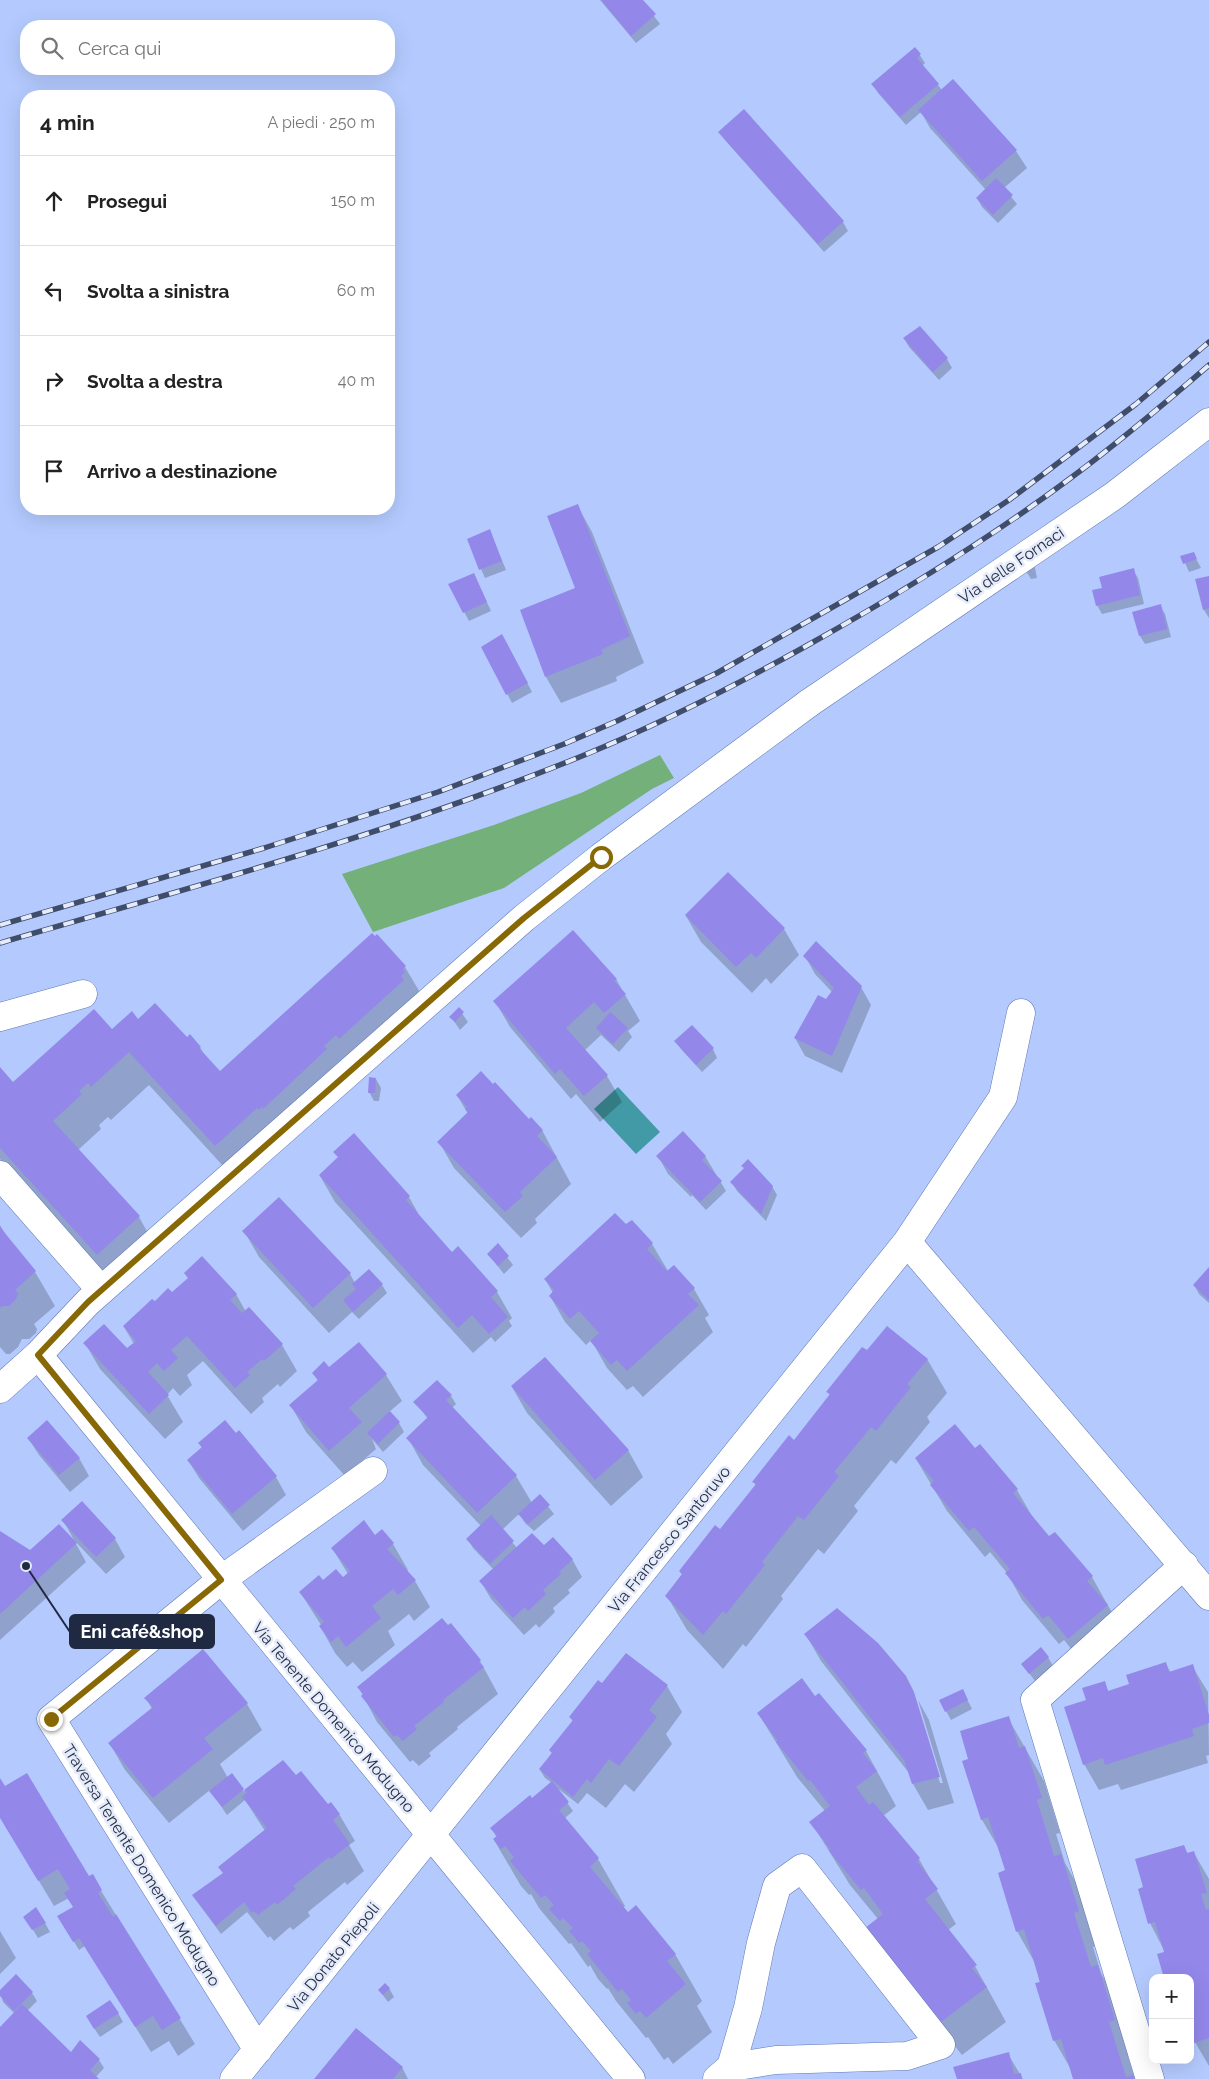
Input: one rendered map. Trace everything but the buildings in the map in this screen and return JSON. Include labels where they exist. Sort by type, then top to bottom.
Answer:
[{"type":"street","name":"Via delle Fornaci","points":[[0,1389],[38,1355],[101,1290],[524,918],[601,857],[809,703],[1115,495],[1209,422]]},
{"type":"street","points":[[0,1017],[83,994]]},
{"type":"street","name":"Via Francesco Santoruvo","points":[[431,1835],[907,1242],[1003,1097],[1022,1014]]},
{"type":"street","points":[[0,1175],[101,1290]]},
{"type":"street","points":[[907,1242],[1209,1596]]},
{"type":"street","name":"Via Tenente Domenico Modugno","points":[[38,1355],[629,2078]]},
{"type":"street","name":"Traversa Tenente Domenico Modugno","points":[[258,2050],[51,1719],[221,1580],[374,1471]]},
{"type":"street","points":[[1150,2079],[1036,1700],[1184,1565]]},
{"type":"street","name":"Via Donato Piepoli","points":[[234,2079],[431,1835]]},
{"type":"street","points":[[802,1868],[941,2045],[907,2056],[785,2070],[724,2073],[748,2008],[761,1943],[777,1886],[802,1868]]},
{"type":"shaded area","points":[[660,755],[674,778],[652,789],[504,888],[373,932],[342,874],[494,825],[581,793]]},
{"type":"shaded area","points":[[618,1087],[660,1132],[636,1154],[594,1109]]},
{"type":"railway","points":[[0,925],[264,848],[438,792],[564,744],[717,673],[938,547],[1009,500],[1136,404],[1209,342]]},
{"type":"railway","points":[[0,943],[294,857],[439,810],[582,756],[669,718],[808,645],[876,606],[976,544],[1090,464],[1209,365]]},
{"type":"place","name":"Eni café&shop","points":[[26,1566]]},
{"type":"route","points":[[51,1719],[221,1580],[38,1355],[88,1302],[524,918],[601,857]]}]
